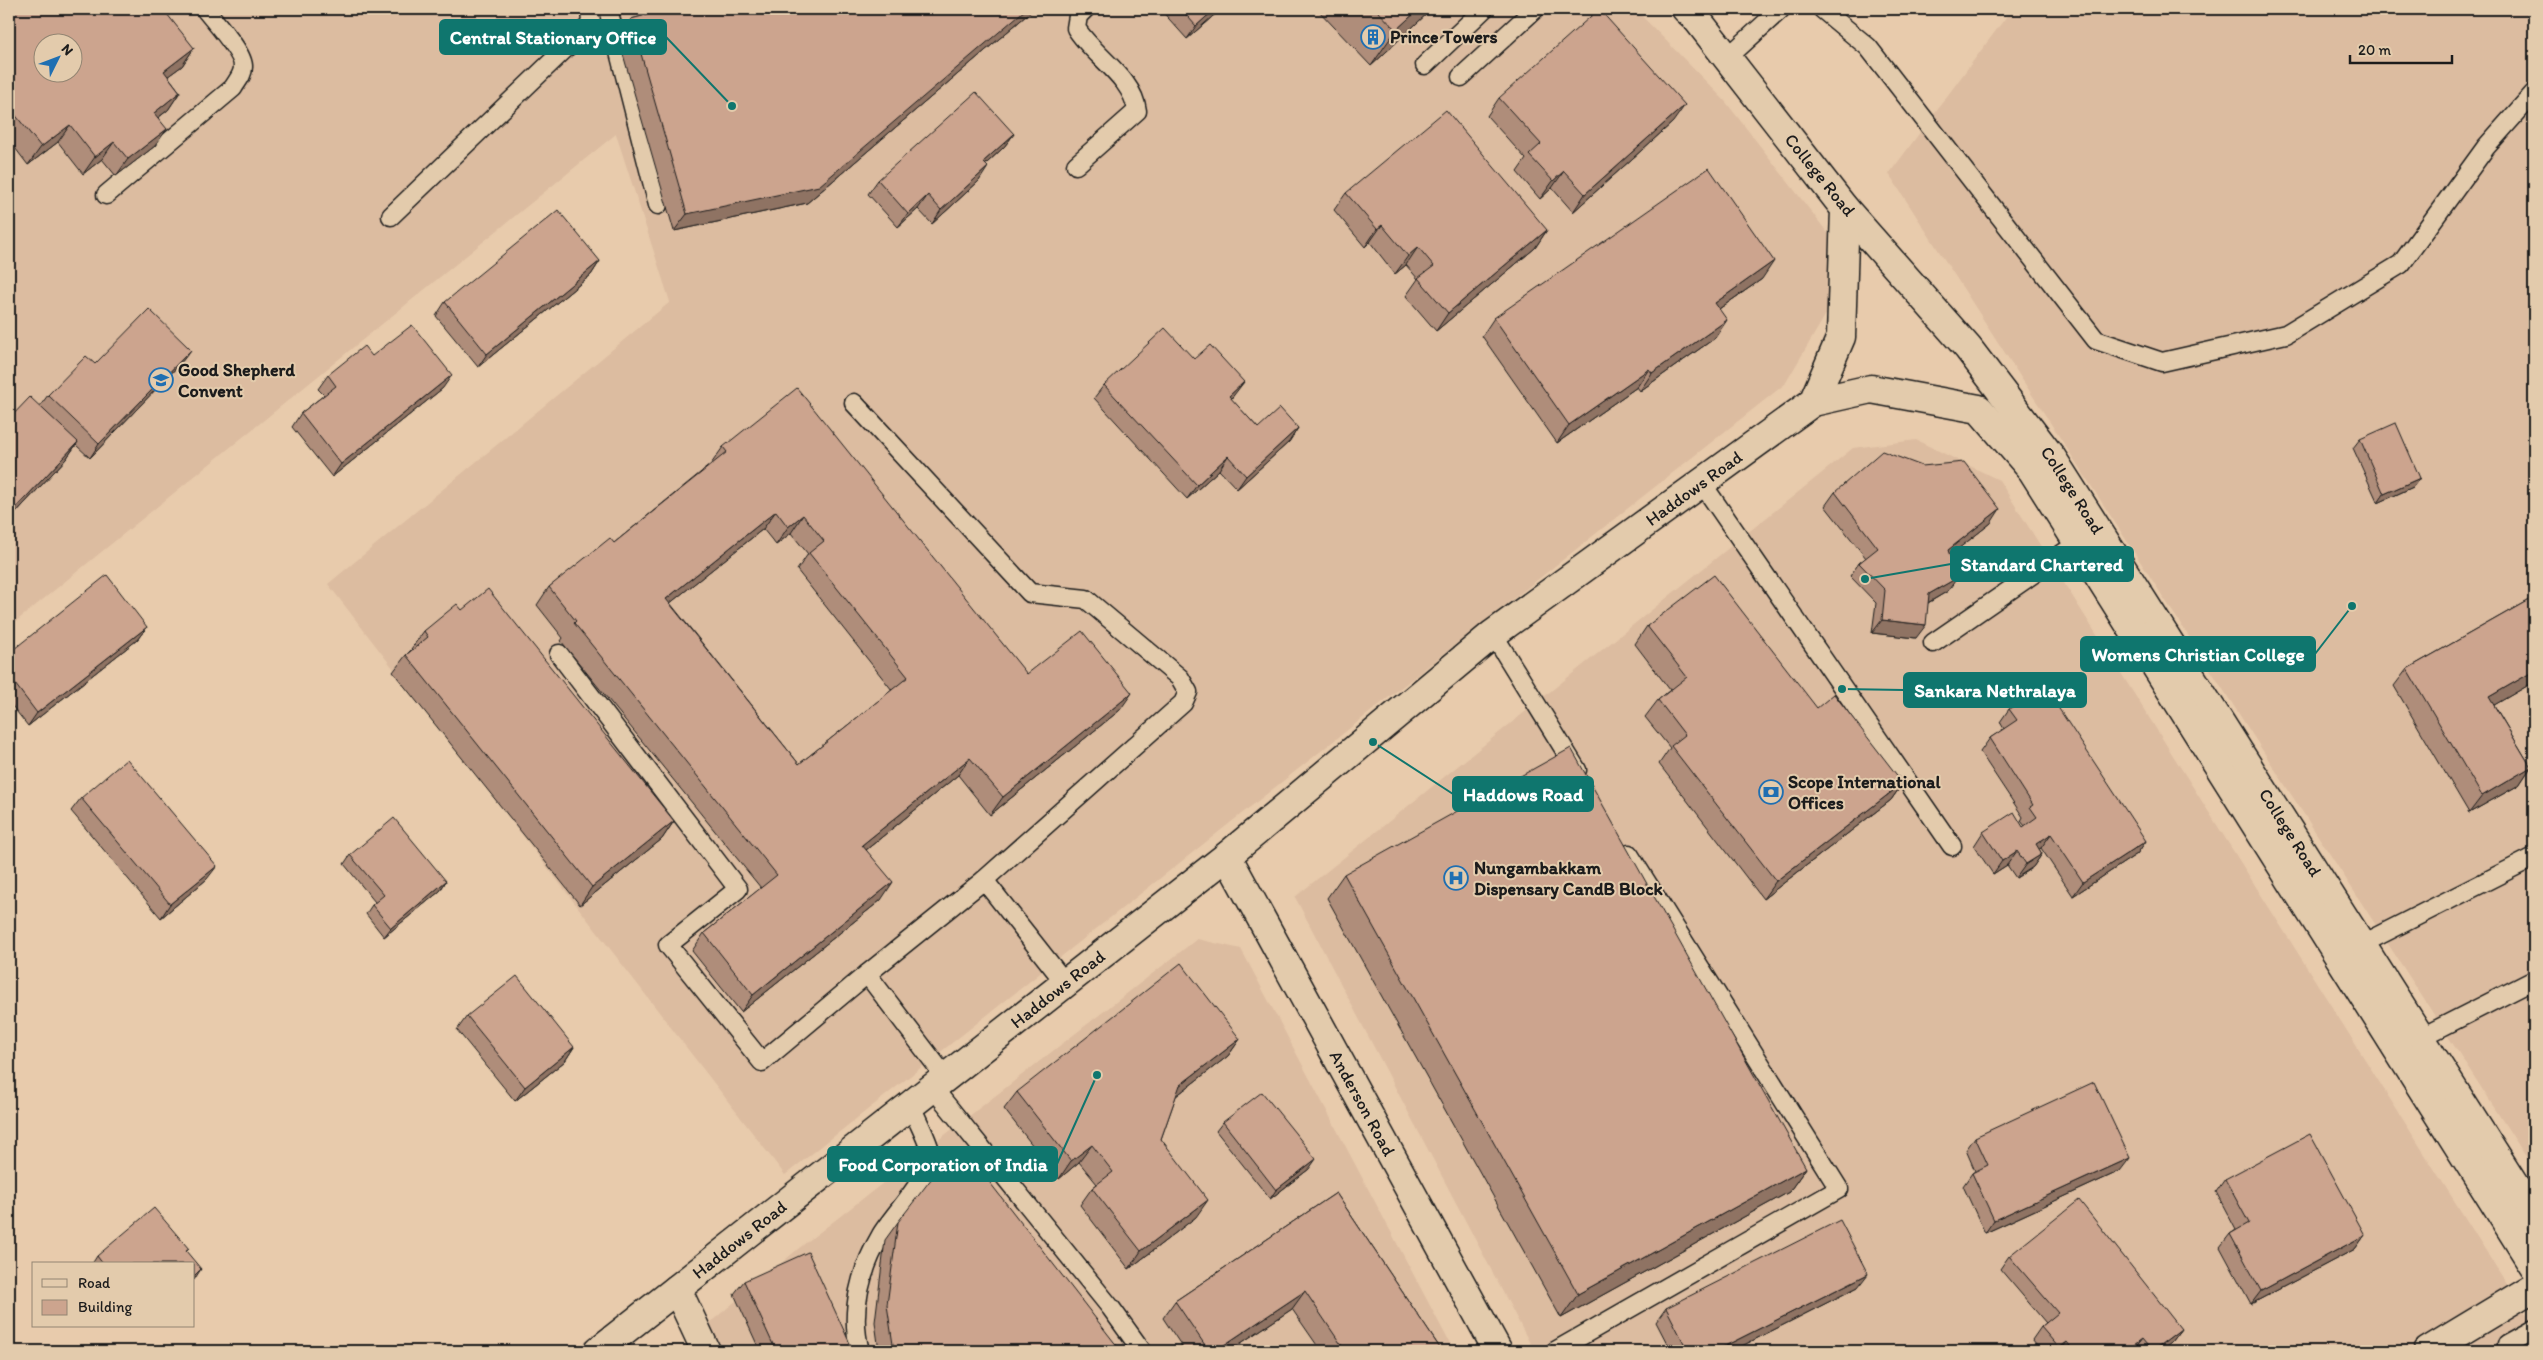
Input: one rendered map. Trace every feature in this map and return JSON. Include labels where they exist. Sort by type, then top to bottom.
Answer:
[{"type":"main road","name":"College Road","points":[[1686,9],[1846,209],[1968,348],[2052,458],[2351,950],[2534,1266]]},
{"type":"main road","points":[[1813,402],[1841,337],[1846,209]]},
{"type":"main road","name":"College Road","points":[[1813,402],[1871,389],[1979,408],[2032,470],[2078,543],[2351,950],[2422,1037],[2534,1216]]},
{"type":"main road","name":"Haddows Road","points":[[598,1351],[1227,856],[1493,634],[1813,402]]},
{"type":"main road","name":"Anderson Road","points":[[1227,856],[1498,1351]]},
{"type":"main road","points":[[2428,1351],[2534,1286]]},
{"type":"main road","points":[[677,1289],[706,1351]]},
{"type":"lane","points":[[106,195],[233,88],[241,76],[244,65],[240,54],[205,9]]},
{"type":"lane","points":[[390,216],[591,24],[590,9]]},
{"type":"lane","points":[[608,9],[658,206]]},
{"type":"lane","points":[[1076,165],[1137,111],[1136,100],[1132,91],[1076,28],[1078,16],[1085,9]]},
{"type":"lane","points":[[1425,65],[1484,9]]},
{"type":"lane","points":[[1461,77],[1535,9]]},
{"type":"lane","points":[[1727,58],[1781,9]]},
{"type":"lane","points":[[1822,9],[1868,47],[2096,340],[2162,362],[2286,334],[2401,264],[2486,147],[2534,93]]},
{"type":"lane","points":[[558,654],[738,889],[668,945],[762,1062],[984,880],[1183,703],[1188,692],[1180,678],[1086,598],[1030,593],[854,403]]},
{"type":"lane","points":[[1701,482],[1952,846]]},
{"type":"lane","points":[[1933,643],[2078,543]]},
{"type":"lane","points":[[1493,634],[1588,787]]},
{"type":"lane","points":[[1555,1351],[1838,1190],[1619,837]]},
{"type":"lane","points":[[2351,950],[2534,857]]},
{"type":"lane","points":[[984,880],[1066,984]]},
{"type":"lane","points":[[867,974],[939,1083],[1142,1351]]},
{"type":"lane","points":[[2422,1037],[2534,980]]},
{"type":"lane","points":[[860,1351],[856,1301],[864,1269],[881,1234],[926,1173],[931,1156],[911,1106]]},
{"type":"lane","points":[[2504,1349],[2534,1329]]},
{"type":"shaded area","points":[[9,9],[562,9],[587,22],[635,9],[1635,9],[1725,101],[1834,241],[1829,309],[1785,384],[785,1175],[328,584],[670,302],[616,134],[9,627]]},
{"type":"shaded area","points":[[2012,9],[2534,9],[2534,1169],[1889,174]]},
{"type":"shaded area","points":[[1916,440],[1999,480],[2534,1327],[2534,1351],[1534,1351],[1295,897],[1853,448]]},
{"type":"shaded area","points":[[1197,939],[1241,949],[1454,1351],[676,1351],[798,1249]]},
{"type":"building","points":[[9,9],[163,9],[194,48],[164,71],[180,92],[154,113],[167,129],[128,159],[114,142],[95,157],[70,125],[41,147],[9,107]]},
{"type":"building","points":[[669,9],[1026,9],[819,186],[687,214],[631,19]]},
{"type":"building","points":[[1181,9],[1215,9],[1196,26]]},
{"type":"building","points":[[1376,9],[1419,9],[1396,30]]},
{"type":"building","points":[[1599,9],[1685,105],[1585,194],[1564,171],[1553,181],[1529,155],[1541,144],[1499,98]]},
{"type":"building","points":[[976,92],[1014,134],[983,162],[988,167],[941,210],[928,195],[908,214],[878,180]]},
{"type":"building","points":[[1446,110],[1547,230],[1448,313],[1418,278],[1434,266],[1418,247],[1408,256],[1382,225],[1377,229],[1346,193]]},
{"type":"building","points":[[1709,168],[1774,261],[1715,303],[1727,320],[1652,373],[1649,369],[1569,425],[1494,318]]},
{"type":"building","points":[[558,210],[600,261],[487,354],[445,302]]},
{"type":"building","points":[[149,309],[191,350],[99,444],[48,395],[86,356],[95,364]]},
{"type":"building","points":[[412,325],[452,375],[341,464],[301,413],[336,386],[328,375],[364,346],[372,356]]},
{"type":"building","points":[[1165,328],[1194,359],[1210,345],[1244,382],[1229,396],[1258,428],[1280,408],[1298,428],[1246,476],[1228,456],[1197,485],[1104,385]]},
{"type":"building","points":[[797,388],[1027,674],[1082,631],[1132,693],[1003,797],[970,758],[862,845],[893,882],[753,995],[704,933],[777,875],[574,623],[576,621],[549,587],[610,538],[614,543],[727,452],[723,447]],"holes":[[[776,511],[788,527],[803,515],[824,541],[809,553],[908,677],[799,764],[666,599]]]},
{"type":"building","points":[[30,397],[78,442],[9,515],[9,419]]},
{"type":"building","points":[[2396,423],[2420,478],[2384,494],[2360,439]]},
{"type":"building","points":[[1882,451],[1922,466],[1964,462],[2000,509],[1948,550],[1957,578],[1929,594],[1926,625],[1882,620],[1885,590],[1859,563],[1878,548],[1835,492]]},
{"type":"building","points":[[107,575],[147,627],[37,713],[9,676],[9,653]]},
{"type":"building","points":[[1714,575],[1817,708],[1834,694],[1903,783],[1776,881],[1671,746],[1685,735],[1658,700],[1687,677],[1647,626]]},
{"type":"building","points":[[488,589],[674,821],[592,887],[406,655],[428,637],[424,631],[457,604],[462,610]]},
{"type":"building","points":[[2534,597],[2534,671],[2489,697],[2531,767],[2482,796],[2407,669]]},
{"type":"building","points":[[2044,686],[2146,841],[2083,882],[2051,834],[2036,844],[2042,854],[2026,864],[2017,851],[2002,861],[1983,832],[2014,812],[2023,827],[2037,817],[2030,807],[2033,805],[1990,738],[2017,720],[2009,709]]},
{"type":"building","points":[[1571,748],[1806,1168],[1578,1294],[1344,874]]},
{"type":"building","points":[[127,759],[217,866],[170,904],[81,798]]},
{"type":"building","points":[[394,818],[446,881],[391,928],[372,905],[384,895],[350,855]]},
{"type":"building","points":[[1181,963],[1240,1039],[1180,1085],[1161,1139],[1208,1200],[1141,1251],[1092,1188],[1113,1172],[1092,1145],[1071,1161],[1017,1092]]},
{"type":"building","points":[[517,976],[574,1047],[525,1087],[467,1016]]},
{"type":"building","points":[[2094,1082],[2130,1158],[1994,1220],[1972,1173],[1988,1165],[1975,1137]]},
{"type":"building","points":[[1262,1092],[1316,1159],[1276,1190],[1223,1122]]},
{"type":"building","points":[[2310,1134],[2365,1235],[2261,1291],[2230,1234],[2249,1223],[2225,1179]]},
{"type":"building","points":[[966,1152],[1121,1351],[894,1351],[887,1305],[898,1222],[932,1178]]},
{"type":"building","points":[[1336,1193],[1442,1351],[1333,1351],[1342,1346],[1305,1291],[1215,1351],[1209,1351],[1175,1301]]},
{"type":"building","points":[[2079,1200],[2181,1329],[2152,1351],[2142,1339],[2126,1351],[2096,1351],[2093,1348],[2088,1351],[2074,1351],[2067,1342],[2059,1348],[2041,1327],[2058,1313],[2009,1256]]},
{"type":"building","points":[[154,1208],[189,1249],[186,1251],[201,1269],[195,1275],[195,1262],[102,1262],[97,1256]]},
{"type":"building","points":[[1840,1220],[1868,1274],[1715,1351],[1688,1351],[1666,1308]]},
{"type":"building","points":[[808,1252],[852,1348],[845,1351],[776,1351],[744,1281]]},
{"type":"place","name":"Prince Towers","points":[[1373,37]]},
{"type":"place","name":"Central Stationary Office","points":[[732,106]]},
{"type":"place","name":"Good Shepherd Convent","points":[[161,380]]},
{"type":"place","name":"Standard Chartered","points":[[1865,579]]},
{"type":"place","name":"Womens Christian College","points":[[2352,606]]},
{"type":"place","name":"Sankara Nethralaya","points":[[1842,689]]},
{"type":"place","name":"Haddows Road","points":[[1373,742]]},
{"type":"place","name":"Scope International Offices","points":[[1771,792]]},
{"type":"place","name":"Nungambakkam Dispensary CandB Block","points":[[1456,878]]},
{"type":"place","name":"Food Corporation of India","points":[[1097,1075]]}]
